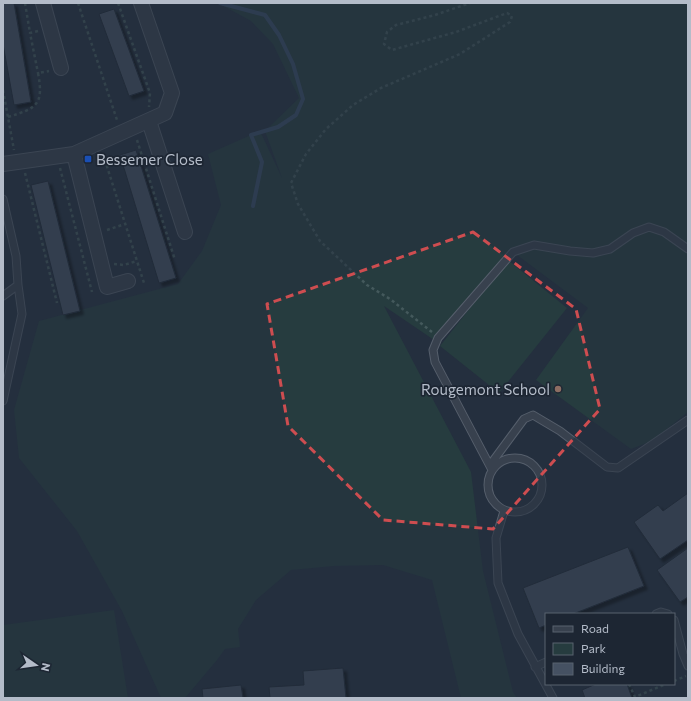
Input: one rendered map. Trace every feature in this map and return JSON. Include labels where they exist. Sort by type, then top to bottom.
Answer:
[{"type":"street","points":[[43,3],[61,68]]},
{"type":"street","points":[[14,162],[74,154],[137,127],[165,113],[172,93],[141,3]]},
{"type":"street","points":[[137,127],[185,232]]},
{"type":"street","points":[[74,154],[107,287],[128,281]]},
{"type":"lane","points":[[3,199],[16,256],[22,314],[3,401]]},
{"type":"lane","points":[[491,467],[436,362],[434,350],[438,338],[512,252],[534,245],[593,253],[610,249],[633,233],[649,227],[664,232],[688,249]]},
{"type":"lane","points":[[3,296],[18,285]]},
{"type":"lane","points":[[491,467],[509,458],[519,458],[528,461],[538,470],[542,479],[543,488],[540,498],[532,507],[523,512],[514,513],[504,511],[493,502],[489,493],[488,478],[491,467],[524,419],[533,415],[560,432],[607,467],[618,468],[688,420]]},
{"type":"lane","points":[[504,511],[496,538],[498,583],[518,634],[545,684]]},
{"type":"lane","points":[[675,624],[683,654],[688,666]]},
{"type":"lane","points":[[535,667],[545,662]]},
{"type":"lane","points":[[545,685],[553,698]]},
{"type":"path","points":[[8,117],[27,112],[40,98],[41,90],[25,3]]},
{"type":"path","points":[[78,3],[137,127],[175,260]]},
{"type":"path","points":[[118,3],[150,93],[150,102],[137,127]]},
{"type":"path","points":[[438,338],[390,299],[367,285],[320,241],[298,204],[291,183],[306,154],[326,129],[353,104],[381,88],[460,54],[510,22],[512,16],[507,13],[448,34],[392,50],[384,44],[387,32],[396,25],[435,15],[470,3]]},
{"type":"path","points":[[30,33],[50,28]]},
{"type":"path","points":[[38,73],[61,68]]},
{"type":"path","points":[[3,90],[14,162],[57,303]]},
{"type":"path","points":[[100,143],[144,284]]},
{"type":"path","points":[[58,156],[92,292]]},
{"type":"path","points":[[94,234],[125,224]]},
{"type":"path","points":[[101,263],[124,265],[137,261]]},
{"type":"path","points":[[675,681],[688,675]]},
{"type":"path","points":[[630,685],[635,696],[663,685]]},
{"type":"highlighted area","points":[[473,232],[576,309],[600,409],[493,529],[383,520],[288,426],[267,304]]},
{"type":"green space","points":[[218,3],[688,3],[688,412],[652,441],[631,449],[536,380],[588,308],[513,252],[437,342],[384,306],[471,472],[483,571],[513,692],[517,698],[461,698],[432,580],[383,565],[334,566],[291,570],[256,600],[238,629],[240,647],[225,649],[185,698],[161,698],[122,611],[77,531],[19,458],[14,410],[39,321],[178,284],[202,251],[221,205],[208,154],[260,131],[282,178],[265,131],[299,98],[273,44],[251,21]]},
{"type":"green space","points":[[508,260],[567,308],[499,393],[440,346]]},
{"type":"green space","points":[[114,610],[128,698],[3,698],[3,625]]},
{"type":"building","points":[[3,3],[14,3],[31,102],[14,105],[3,44]]},
{"type":"building","points":[[114,9],[144,91],[129,96],[99,14]]},
{"type":"building","points":[[136,150],[176,278],[159,283],[120,155]]},
{"type":"building","points":[[48,181],[80,311],[63,315],[31,185]]},
{"type":"building","points":[[688,493],[688,540],[660,559],[634,522],[658,505],[663,511]]},
{"type":"building","points":[[628,547],[644,586],[576,613],[545,613],[545,625],[539,628],[523,588]]},
{"type":"building","points":[[688,548],[688,597],[680,602],[657,570]]},
{"type":"building","points":[[343,668],[346,698],[270,698],[269,687],[304,685],[303,671]]},
{"type":"building","points":[[241,685],[243,698],[203,698],[202,689]]},
{"type":"building","points":[[594,685],[627,685],[632,698],[585,698],[582,690]]},
{"type":"waterway","points":[[220,3],[265,15],[279,35],[293,64],[303,99],[296,115],[278,127],[251,135],[262,162],[253,206]]},
{"type":"place","name":"Bessemer Close","points":[[88,159]]},
{"type":"place","name":"Rougemont School","points":[[558,389]]}]
